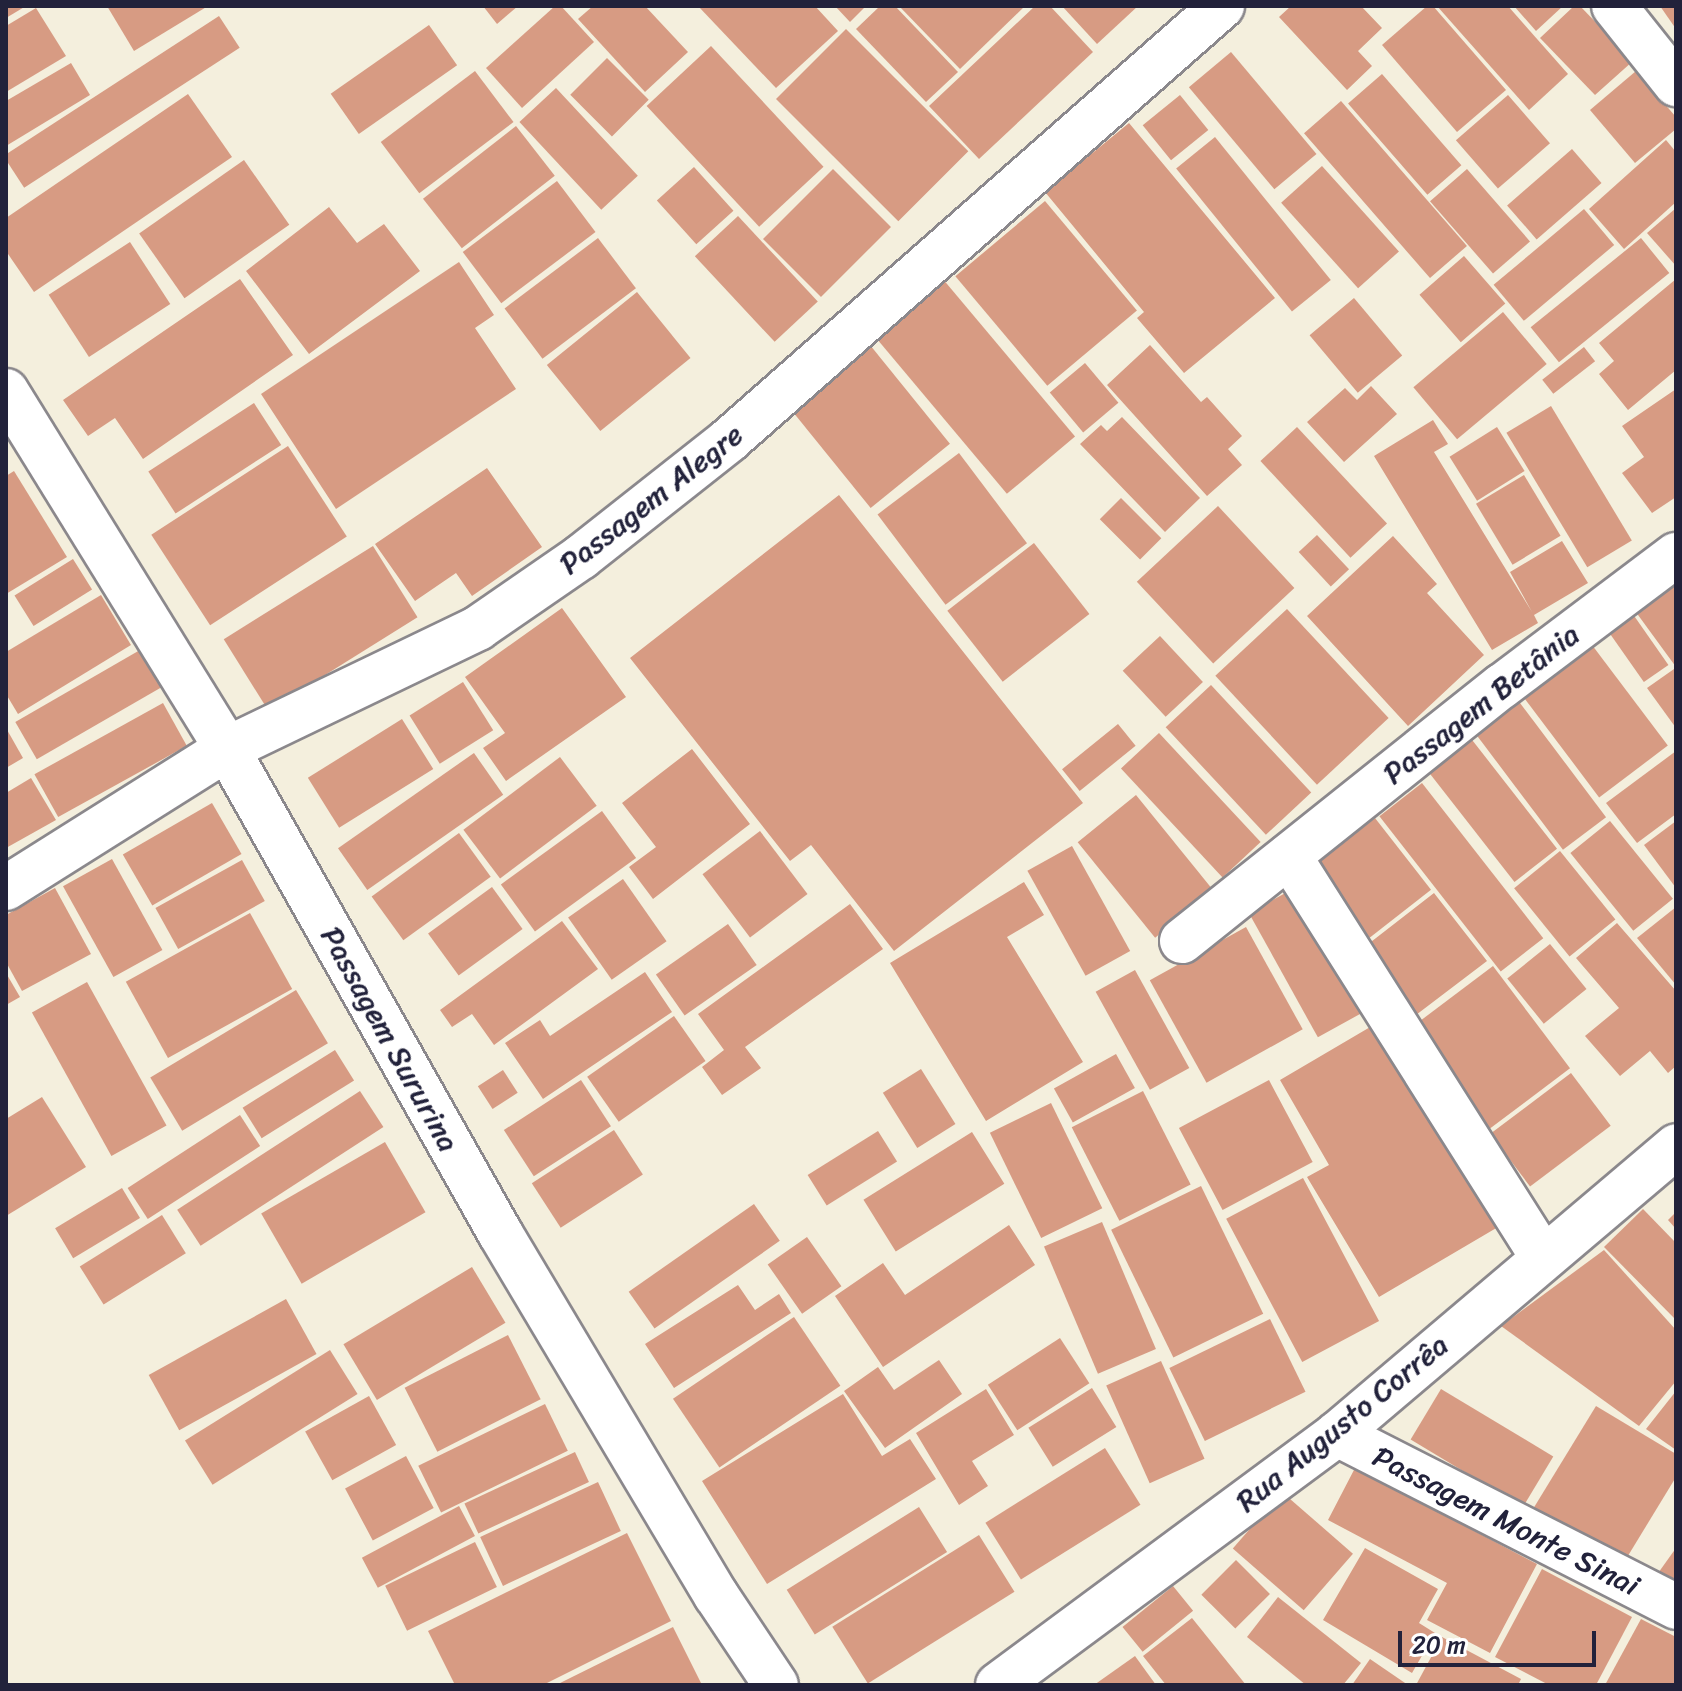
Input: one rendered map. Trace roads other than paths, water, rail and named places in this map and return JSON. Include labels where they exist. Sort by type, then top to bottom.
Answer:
[{"type":"street","name":"Passagem Alegre","points":[[6,888],[227,749],[478,628],[581,557],[729,440],[1222,6]]},
{"type":"street","points":[[1614,6],[1676,84]]},
{"type":"street","name":"Passagem Sururina","points":[[6,391],[227,749],[500,1233],[716,1595],[776,1685]]},
{"type":"street","name":"Passagem Betânia","points":[[1182,941],[1502,686],[1676,555]]},
{"type":"street","points":[[1289,856],[1543,1258]]},
{"type":"street","name":"Rua Augusto Corrêa","points":[[998,1685],[1337,1434],[1676,1146]]},
{"type":"street","name":"Passagem Monte Sinai","points":[[1337,1434],[1676,1607]]}]
